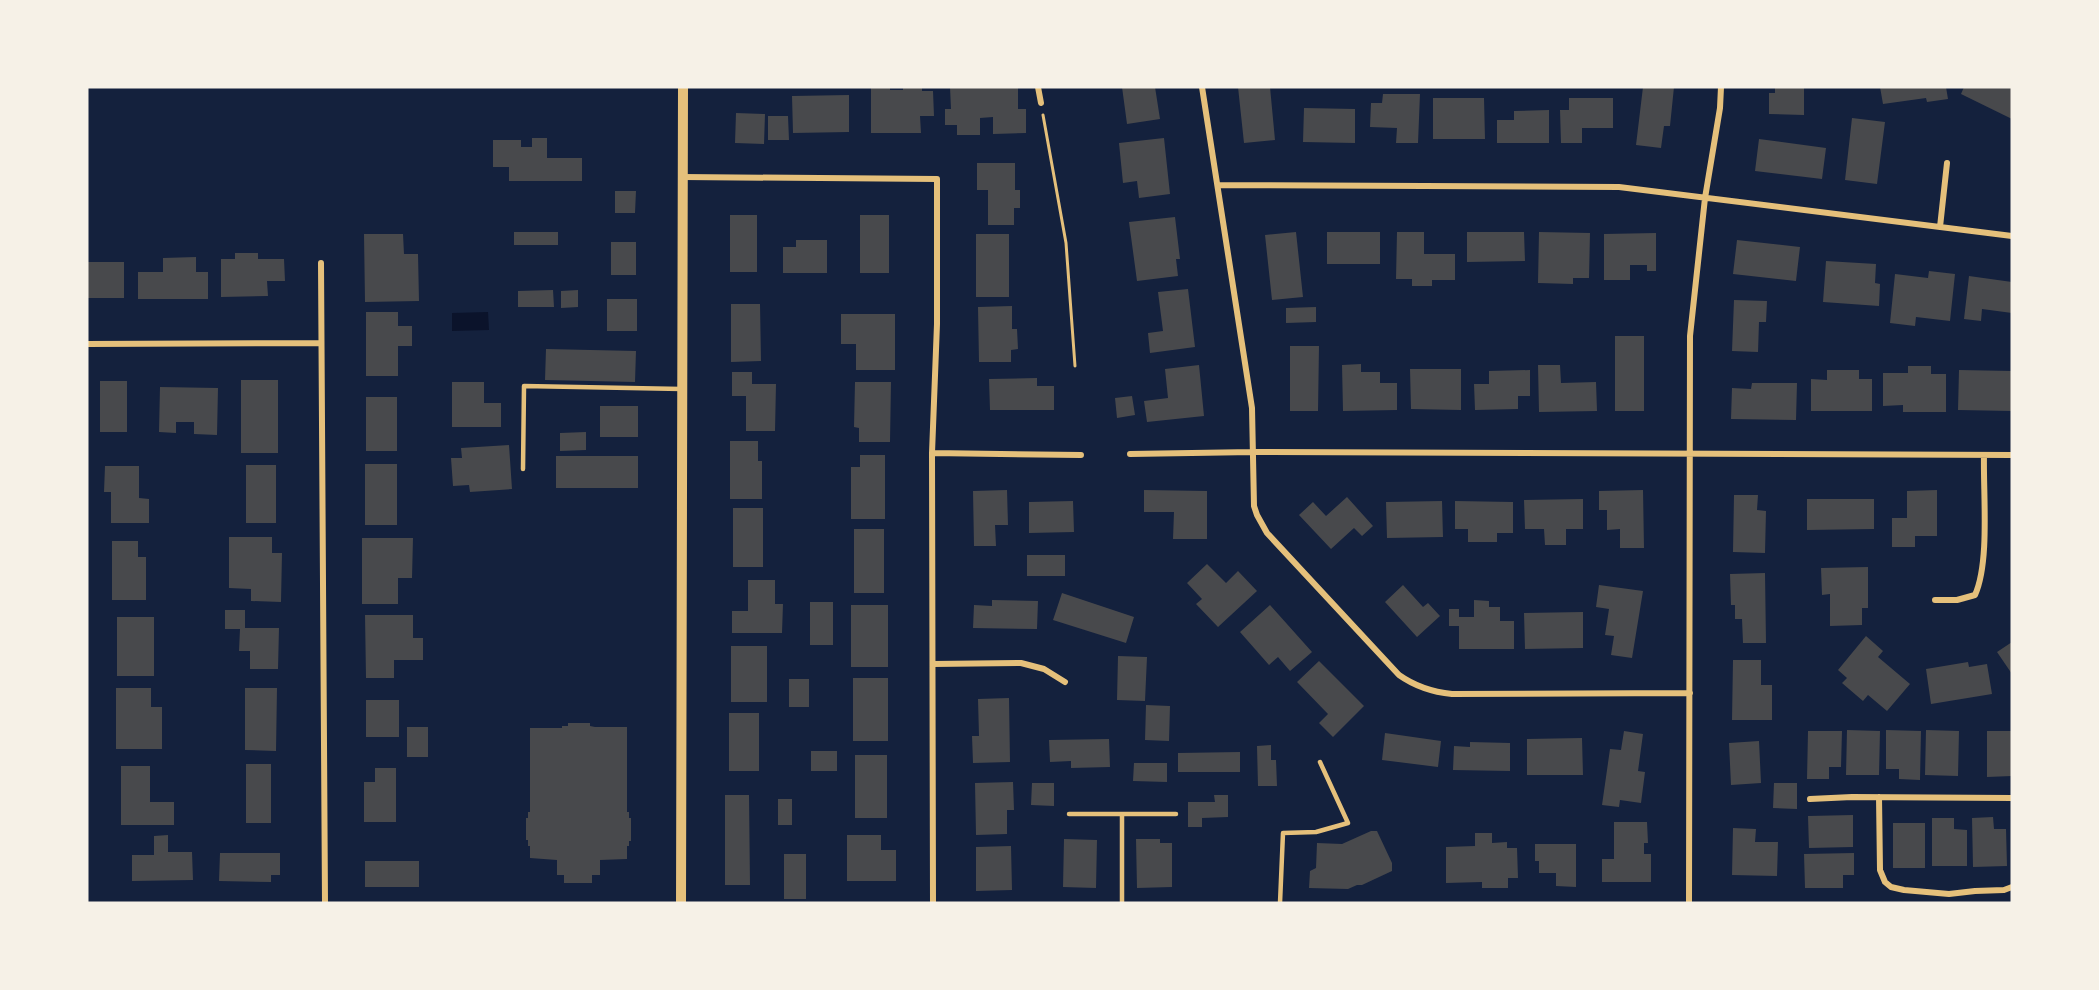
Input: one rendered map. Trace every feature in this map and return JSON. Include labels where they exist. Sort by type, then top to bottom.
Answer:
[{"type":"street","points":[[681,903],[683,87]]},
{"type":"street","points":[[1038,87],[1041,103]]},
{"type":"street","points":[[1202,87],[1252,408],[1254,506],[1267,533],[1399,675],[1415,686],[1452,694],[1690,693]]},
{"type":"street","points":[[1689,903],[1690,336],[1705,198],[1720,108],[1721,87]]},
{"type":"street","points":[[1940,227],[1947,162]]},
{"type":"street","points":[[683,177],[937,179],[937,324],[932,453],[933,903]]},
{"type":"street","points":[[1218,185],[1619,187],[2012,236]]},
{"type":"street","points":[[321,263],[325,903]]},
{"type":"street","points":[[87,344],[321,344]]},
{"type":"street","points":[[1130,454],[1253,452],[2012,455]]},
{"type":"street","points":[[932,453],[1081,455]]},
{"type":"street","points":[[1935,600],[1957,600],[1975,595],[1981,582],[1984,455]]},
{"type":"street","points":[[933,664],[1022,663],[1044,669],[1065,682]]},
{"type":"street","points":[[1879,797],[1880,864],[1882,876],[1886,882],[1897,889],[1949,894],[2004,890],[2012,887]]},
{"type":"street","points":[[1810,799],[2012,798]]},
{"type":"street","points":[[1949,894],[1949,903]]},
{"type":"lane","points":[[523,469],[524,386],[682,389]]},
{"type":"lane","points":[[1280,903],[1283,833],[1316,832],[1348,823],[1320,762]]},
{"type":"lane","points":[[1069,814],[1176,814]]},
{"type":"lane","points":[[1122,814],[1122,903]]},
{"type":"path","points":[[1041,103],[1066,243],[1075,366]]},
{"type":"water","points":[[488,312],[489,330],[452,331],[452,313]]},
{"type":"building","points":[[871,87],[903,90],[903,87],[922,87],[922,91],[933,91],[934,116],[920,116],[921,133],[871,133]]},
{"type":"building","points":[[950,87],[1018,87],[1018,109],[1026,109],[1026,133],[993,134],[993,117],[980,118],[980,135],[957,135],[957,125],[945,125],[945,109],[951,109]]},
{"type":"building","points":[[1122,87],[1155,87],[1160,119],[1127,124]]},
{"type":"building","points":[[1238,87],[1270,87],[1275,140],[1244,143]]},
{"type":"building","points":[[1643,87],[1674,87],[1670,126],[1664,126],[1661,148],[1636,145]]},
{"type":"building","points":[[1775,87],[1804,87],[1804,115],[1769,114],[1769,93],[1775,93]]},
{"type":"building","points":[[1880,87],[1946,87],[1948,99],[1927,102],[1926,98],[1883,104]]},
{"type":"building","points":[[1964,87],[2012,87],[2012,119],[1961,94]]},
{"type":"building","points":[[1383,94],[1420,94],[1418,143],[1396,143],[1397,128],[1370,127],[1371,103],[1382,103]]},
{"type":"building","points":[[849,95],[849,132],[793,133],[792,96]]},
{"type":"building","points":[[1433,98],[1484,98],[1485,139],[1433,139]]},
{"type":"building","points":[[1569,98],[1613,98],[1613,128],[1582,128],[1582,143],[1561,143],[1560,110],[1569,110]]},
{"type":"building","points":[[1304,108],[1355,109],[1355,143],[1303,142]]},
{"type":"building","points":[[1549,110],[1549,143],[1497,143],[1497,120],[1514,120],[1514,111]]},
{"type":"building","points":[[736,113],[765,114],[764,144],[735,143]]},
{"type":"building","points":[[768,116],[788,116],[789,140],[768,140]]},
{"type":"building","points":[[1852,118],[1885,122],[1877,184],[1845,180]]},
{"type":"building","points":[[532,138],[547,138],[547,158],[582,158],[582,181],[509,181],[509,167],[493,167],[493,140],[521,140],[521,147],[532,147]]},
{"type":"building","points":[[1164,138],[1170,194],[1139,198],[1137,181],[1123,183],[1119,143]]},
{"type":"building","points":[[1759,139],[1826,148],[1822,179],[1755,171]]},
{"type":"building","points":[[977,163],[1015,163],[1015,190],[1020,190],[1020,208],[1014,208],[1014,225],[988,225],[988,190],[977,190]]},
{"type":"building","points":[[615,191],[636,191],[635,213],[615,213]]},
{"type":"building","points":[[730,215],[757,215],[757,272],[730,272]]},
{"type":"building","points":[[860,215],[889,215],[889,273],[860,273]]},
{"type":"building","points":[[1175,217],[1180,259],[1176,259],[1178,276],[1137,281],[1129,222]]},
{"type":"building","points":[[514,232],[558,232],[558,245],[514,245]]},
{"type":"building","points":[[1296,232],[1303,297],[1272,300],[1265,235]]},
{"type":"building","points":[[1327,232],[1380,232],[1380,264],[1327,264]]},
{"type":"building","points":[[1397,232],[1424,232],[1424,254],[1455,254],[1455,280],[1432,280],[1432,286],[1412,286],[1412,279],[1396,279]]},
{"type":"building","points":[[1467,232],[1524,232],[1525,261],[1467,262]]},
{"type":"building","points":[[1539,232],[1590,233],[1589,278],[1573,278],[1573,284],[1538,283]]},
{"type":"building","points":[[1656,233],[1656,271],[1647,271],[1647,265],[1630,265],[1630,280],[1604,280],[1604,234]]},
{"type":"building","points":[[364,234],[403,234],[404,254],[418,254],[419,301],[365,302]]},
{"type":"building","points":[[976,234],[1009,234],[1009,297],[976,297]]},
{"type":"building","points":[[796,240],[827,240],[827,273],[783,273],[783,247],[796,247]]},
{"type":"building","points":[[1737,240],[1800,247],[1796,281],[1733,274]]},
{"type":"building","points":[[611,242],[636,242],[636,275],[611,275]]},
{"type":"building","points":[[235,253],[258,253],[258,259],[284,259],[285,281],[267,281],[268,296],[221,297],[221,259],[235,259]]},
{"type":"building","points":[[196,257],[196,272],[208,272],[208,299],[138,299],[138,272],[163,272],[163,258]]},
{"type":"building","points":[[1826,261],[1876,264],[1875,283],[1880,284],[1879,306],[1823,302]]},
{"type":"building","points":[[87,262],[124,262],[124,298],[87,298]]},
{"type":"building","points":[[1929,271],[1955,274],[1950,321],[1916,317],[1915,326],[1890,323],[1895,274],[1928,278]]},
{"type":"building","points":[[1969,276],[2012,282],[2012,313],[1982,309],[1981,321],[1964,319]]},
{"type":"building","points":[[1188,289],[1195,347],[1150,353],[1148,333],[1163,331],[1158,292]]},
{"type":"building","points":[[553,290],[554,307],[518,307],[518,291]]},
{"type":"building","points":[[578,290],[578,307],[561,308],[561,291]]},
{"type":"building","points":[[607,299],[637,299],[637,331],[607,331]]},
{"type":"building","points":[[1734,300],[1767,301],[1766,322],[1759,322],[1758,352],[1732,351]]},
{"type":"building","points":[[731,304],[760,304],[761,361],[731,362]]},
{"type":"building","points":[[1012,306],[1012,329],[1017,329],[1018,349],[1011,350],[1011,362],[979,362],[978,307]]},
{"type":"building","points":[[1316,307],[1316,322],[1286,323],[1286,308]]},
{"type":"building","points":[[366,312],[398,312],[398,326],[412,326],[412,346],[398,346],[398,376],[366,376]]},
{"type":"building","points":[[841,314],[895,314],[895,370],[856,370],[856,344],[841,344]]},
{"type":"building","points":[[1615,336],[1644,336],[1644,411],[1615,411]]},
{"type":"building","points":[[1290,346],[1319,346],[1318,411],[1290,411]]},
{"type":"building","points":[[546,349],[636,351],[635,382],[545,380]]},
{"type":"building","points":[[1361,364],[1361,372],[1380,372],[1380,383],[1397,383],[1397,410],[1343,411],[1342,365]]},
{"type":"building","points":[[1199,365],[1204,416],[1147,422],[1144,401],[1168,398],[1165,369]]},
{"type":"building","points":[[1538,365],[1560,365],[1561,383],[1596,382],[1597,411],[1539,412]]},
{"type":"building","points":[[1908,366],[1931,366],[1931,374],[1946,374],[1946,412],[1903,412],[1903,405],[1883,406],[1883,373],[1908,373]]},
{"type":"building","points":[[1410,369],[1461,369],[1461,410],[1411,409]]},
{"type":"building","points":[[1530,370],[1530,396],[1518,396],[1518,409],[1475,410],[1474,384],[1489,384],[1489,371]]},
{"type":"building","points":[[1827,370],[1859,370],[1859,379],[1872,379],[1872,411],[1811,411],[1811,379],[1827,380]]},
{"type":"building","points":[[1959,370],[2012,371],[2012,411],[1958,410]]},
{"type":"building","points":[[732,372],[752,372],[752,384],[776,384],[775,431],[746,431],[746,396],[732,396]]},
{"type":"building","points":[[1037,378],[1037,386],[1054,386],[1054,410],[990,410],[989,379]]},
{"type":"building","points":[[241,380],[278,380],[278,453],[241,453]]},
{"type":"building","points":[[100,381],[127,381],[127,432],[100,432]]},
{"type":"building","points":[[452,382],[484,382],[484,403],[501,403],[501,427],[452,427]]},
{"type":"building","points":[[855,382],[891,382],[890,442],[859,442],[859,428],[854,427]]},
{"type":"building","points":[[1752,383],[1797,383],[1796,420],[1731,419],[1732,388],[1751,389]]},
{"type":"building","points":[[160,387],[218,388],[217,435],[194,434],[194,422],[176,422],[176,433],[159,432]]},
{"type":"building","points":[[1132,396],[1135,415],[1117,418],[1115,398]]},
{"type":"building","points":[[366,397],[397,397],[397,451],[366,451]]},
{"type":"building","points":[[600,406],[638,406],[638,437],[600,437]]},
{"type":"building","points":[[586,432],[586,450],[560,451],[560,433]]},
{"type":"building","points":[[730,441],[758,441],[758,461],[762,461],[762,499],[730,499]]},
{"type":"building","points":[[509,445],[512,489],[470,492],[469,485],[453,486],[451,458],[462,458],[461,448]]},
{"type":"building","points":[[860,455],[885,455],[885,519],[851,519],[851,467],[860,467]]},
{"type":"building","points":[[556,456],[638,456],[638,488],[556,488]]},
{"type":"building","points":[[365,464],[397,464],[397,525],[365,525]]},
{"type":"building","points":[[246,465],[276,465],[276,523],[246,523]]},
{"type":"building","points":[[105,466],[139,466],[139,498],[149,499],[149,523],[111,523],[111,492],[104,492]]},
{"type":"building","points":[[1007,490],[1008,525],[995,525],[996,546],[974,546],[973,491]]},
{"type":"building","points":[[1144,490],[1207,491],[1207,539],[1173,539],[1174,512],[1144,512]]},
{"type":"building","points":[[1643,490],[1644,548],[1620,548],[1620,529],[1607,530],[1607,510],[1599,510],[1599,491]]},
{"type":"building","points":[[1937,490],[1937,536],[1915,536],[1915,547],[1892,547],[1892,518],[1907,518],[1907,491]]},
{"type":"building","points":[[1734,495],[1758,495],[1757,510],[1766,511],[1765,553],[1733,552]]},
{"type":"building","points":[[1347,497],[1373,526],[1362,536],[1354,528],[1331,549],[1299,515],[1313,502],[1326,516]]},
{"type":"building","points":[[1583,499],[1583,529],[1566,529],[1566,545],[1545,545],[1544,529],[1525,529],[1524,500]]},
{"type":"building","points":[[1807,499],[1874,499],[1874,529],[1807,530]]},
{"type":"building","points":[[1073,501],[1074,532],[1029,533],[1029,502]]},
{"type":"building","points":[[1442,501],[1443,537],[1387,538],[1386,502]]},
{"type":"building","points":[[1455,501],[1513,502],[1513,533],[1497,533],[1497,542],[1468,542],[1468,529],[1455,529]]},
{"type":"building","points":[[733,508],[763,508],[763,567],[733,567]]},
{"type":"building","points":[[854,529],[884,529],[884,593],[854,593]]},
{"type":"building","points":[[229,537],[272,537],[272,553],[282,553],[281,602],[251,601],[251,589],[229,588]]},
{"type":"building","points":[[362,538],[413,538],[412,578],[398,578],[398,604],[362,604]]},
{"type":"building","points":[[112,541],[138,541],[138,557],[146,557],[146,600],[112,600]]},
{"type":"building","points":[[1027,555],[1065,555],[1065,576],[1027,576]]},
{"type":"building","points":[[1207,564],[1226,583],[1238,571],[1257,591],[1218,627],[1196,604],[1202,599],[1187,583]]},
{"type":"building","points":[[1868,567],[1868,608],[1862,608],[1862,625],[1830,626],[1830,594],[1822,595],[1821,568]]},
{"type":"building","points":[[1765,573],[1766,643],[1743,643],[1742,619],[1735,619],[1735,605],[1731,605],[1730,574]]},
{"type":"building","points":[[748,580],[775,580],[775,604],[783,604],[782,633],[732,633],[732,611],[748,611]]},
{"type":"building","points":[[1403,585],[1423,607],[1428,603],[1440,616],[1417,637],[1385,602]]},
{"type":"building","points":[[1599,585],[1643,591],[1632,658],[1611,655],[1614,636],[1605,635],[1609,609],[1596,607]]},
{"type":"building","points":[[1062,593],[1134,617],[1126,643],[1053,620]]},
{"type":"building","points":[[992,600],[1038,601],[1037,629],[973,628],[974,605],[992,606]]},
{"type":"building","points":[[1474,600],[1489,601],[1489,607],[1500,607],[1500,621],[1514,621],[1514,649],[1459,649],[1459,626],[1449,626],[1449,609],[1459,609],[1459,617],[1474,617]]},
{"type":"building","points":[[810,602],[833,602],[833,645],[810,645]]},
{"type":"building","points":[[851,605],[888,605],[888,667],[851,667]]},
{"type":"building","points":[[1270,605],[1312,652],[1290,671],[1278,657],[1269,665],[1240,632]]},
{"type":"building","points":[[225,610],[245,610],[245,628],[279,628],[278,669],[250,669],[250,651],[239,651],[240,629],[225,629]]},
{"type":"building","points":[[1583,612],[1583,648],[1525,649],[1524,613]]},
{"type":"building","points":[[365,615],[413,615],[413,638],[423,638],[423,660],[394,660],[394,678],[366,678]]},
{"type":"building","points":[[117,617],[154,617],[154,676],[117,676]]},
{"type":"building","points":[[1866,636],[1883,651],[1878,657],[1910,684],[1887,711],[1868,695],[1863,701],[1842,683],[1847,678],[1838,670]]},
{"type":"building","points":[[2012,642],[2012,674],[1997,652]]},
{"type":"building","points":[[731,646],[767,646],[767,702],[731,702]]},
{"type":"building","points":[[1118,656],[1147,657],[1145,701],[1117,700]]},
{"type":"building","points":[[1733,660],[1761,660],[1761,685],[1772,685],[1772,720],[1732,720]]},
{"type":"building","points":[[1319,661],[1364,706],[1333,737],[1319,723],[1328,714],[1297,682]]},
{"type":"building","points":[[1968,662],[1969,667],[1987,664],[1992,694],[1931,704],[1926,669]]},
{"type":"building","points":[[853,678],[888,678],[888,741],[853,741]]},
{"type":"building","points":[[789,679],[809,679],[809,707],[789,707]]},
{"type":"building","points":[[116,688],[151,688],[151,707],[162,707],[162,749],[116,749]]},
{"type":"building","points":[[245,688],[277,688],[276,751],[245,750]]},
{"type":"building","points":[[1009,698],[1010,762],[973,763],[972,736],[979,736],[978,699]]},
{"type":"building","points":[[366,700],[399,700],[399,737],[366,737]]},
{"type":"building","points":[[1146,705],[1170,706],[1169,741],[1145,740]]},
{"type":"building","points":[[729,713],[759,713],[759,771],[729,771]]},
{"type":"building","points":[[568,723],[590,723],[590,726],[595,727],[627,727],[627,812],[631,818],[631,841],[627,846],[627,859],[600,860],[600,875],[592,875],[592,883],[564,883],[564,875],[557,875],[557,860],[530,858],[530,846],[526,840],[526,818],[530,812],[530,728],[562,728],[562,726],[568,726]]},
{"type":"building","points":[[407,727],[428,727],[428,757],[407,757]]},
{"type":"building","points":[[1847,730],[1880,731],[1879,775],[1846,775]]},
{"type":"building","points":[[1886,730],[1921,731],[1920,780],[1899,779],[1899,769],[1886,769]]},
{"type":"building","points":[[1926,730],[1959,731],[1958,776],[1925,775]]},
{"type":"building","points":[[1624,731],[1643,734],[1638,771],[1645,772],[1641,803],[1620,800],[1619,807],[1602,805],[1610,749],[1621,750]]},
{"type":"building","points":[[1808,731],[1842,731],[1841,767],[1829,767],[1829,779],[1807,779]]},
{"type":"building","points":[[1987,731],[2012,731],[2012,776],[1987,777]]},
{"type":"building","points":[[1385,733],[1441,741],[1438,767],[1382,760]]},
{"type":"building","points":[[1582,738],[1583,775],[1527,775],[1527,739]]},
{"type":"building","points":[[1109,739],[1110,767],[1071,768],[1071,761],[1050,762],[1049,740]]},
{"type":"building","points":[[1759,741],[1761,783],[1731,785],[1729,743]]},
{"type":"building","points":[[1470,742],[1510,743],[1510,771],[1453,770],[1454,746],[1470,747]]},
{"type":"building","points":[[1271,745],[1271,760],[1276,760],[1277,786],[1258,786],[1257,746]]},
{"type":"building","points":[[811,751],[837,751],[837,771],[811,771]]},
{"type":"building","points":[[1240,752],[1240,772],[1178,772],[1178,753]]},
{"type":"building","points":[[855,755],[887,755],[887,818],[855,818]]},
{"type":"building","points":[[1134,763],[1167,763],[1167,782],[1133,781]]},
{"type":"building","points":[[246,764],[271,764],[271,823],[246,823]]},
{"type":"building","points":[[121,766],[150,766],[150,802],[174,802],[174,825],[121,825]]},
{"type":"building","points":[[375,768],[396,768],[396,822],[364,822],[364,782],[375,782]]},
{"type":"building","points":[[1013,782],[1014,810],[1007,810],[1007,834],[976,835],[975,783]]},
{"type":"building","points":[[1032,783],[1054,783],[1054,806],[1031,805]]},
{"type":"building","points":[[1774,783],[1797,783],[1797,809],[1773,808]]},
{"type":"building","points":[[725,795],[749,795],[750,885],[725,885]]},
{"type":"building","points":[[1214,795],[1228,795],[1228,817],[1202,818],[1202,827],[1188,827],[1188,802],[1215,802]]},
{"type":"building","points":[[778,799],[792,799],[792,825],[778,825]]},
{"type":"building","points":[[1853,815],[1853,847],[1809,848],[1808,816]]},
{"type":"building","points":[[1993,817],[1994,829],[2006,829],[2007,866],[1973,867],[1972,818]]},
{"type":"building","points":[[1932,818],[1954,818],[1954,829],[1967,830],[1967,866],[1932,866]]},
{"type":"building","points":[[1614,822],[1647,822],[1648,843],[1644,843],[1644,854],[1651,854],[1651,882],[1602,882],[1602,859],[1614,859]]},
{"type":"building","points":[[1893,823],[1925,823],[1925,868],[1893,868]]},
{"type":"building","points":[[1733,828],[1756,829],[1755,842],[1778,842],[1777,876],[1732,875]]},
{"type":"building","points":[[1371,831],[1377,831],[1392,863],[1392,871],[1348,889],[1309,888],[1310,871],[1316,868],[1317,843],[1342,844]]},
{"type":"building","points":[[1475,833],[1492,833],[1492,843],[1507,842],[1507,848],[1517,848],[1518,878],[1508,878],[1508,888],[1482,888],[1482,882],[1446,883],[1446,847],[1475,846]]},
{"type":"building","points":[[168,835],[168,852],[192,852],[193,880],[132,881],[132,855],[154,855],[154,836]]},
{"type":"building","points":[[847,835],[881,835],[881,850],[896,850],[896,881],[847,881]]},
{"type":"building","points":[[1064,839],[1097,840],[1096,888],[1063,887]]},
{"type":"building","points":[[1136,839],[1160,839],[1160,843],[1172,843],[1172,887],[1137,888]]},
{"type":"building","points":[[1535,844],[1576,844],[1576,887],[1556,886],[1556,873],[1539,873],[1539,861],[1535,861]]},
{"type":"building","points":[[1011,846],[1012,890],[976,891],[976,847]]},
{"type":"building","points":[[220,853],[280,853],[280,875],[271,875],[271,882],[219,881]]},
{"type":"building","points":[[1854,853],[1854,875],[1843,875],[1843,888],[1805,888],[1804,854]]},
{"type":"building","points":[[784,854],[806,854],[806,899],[784,899]]},
{"type":"building","points":[[365,861],[419,861],[419,887],[365,887]]}]
